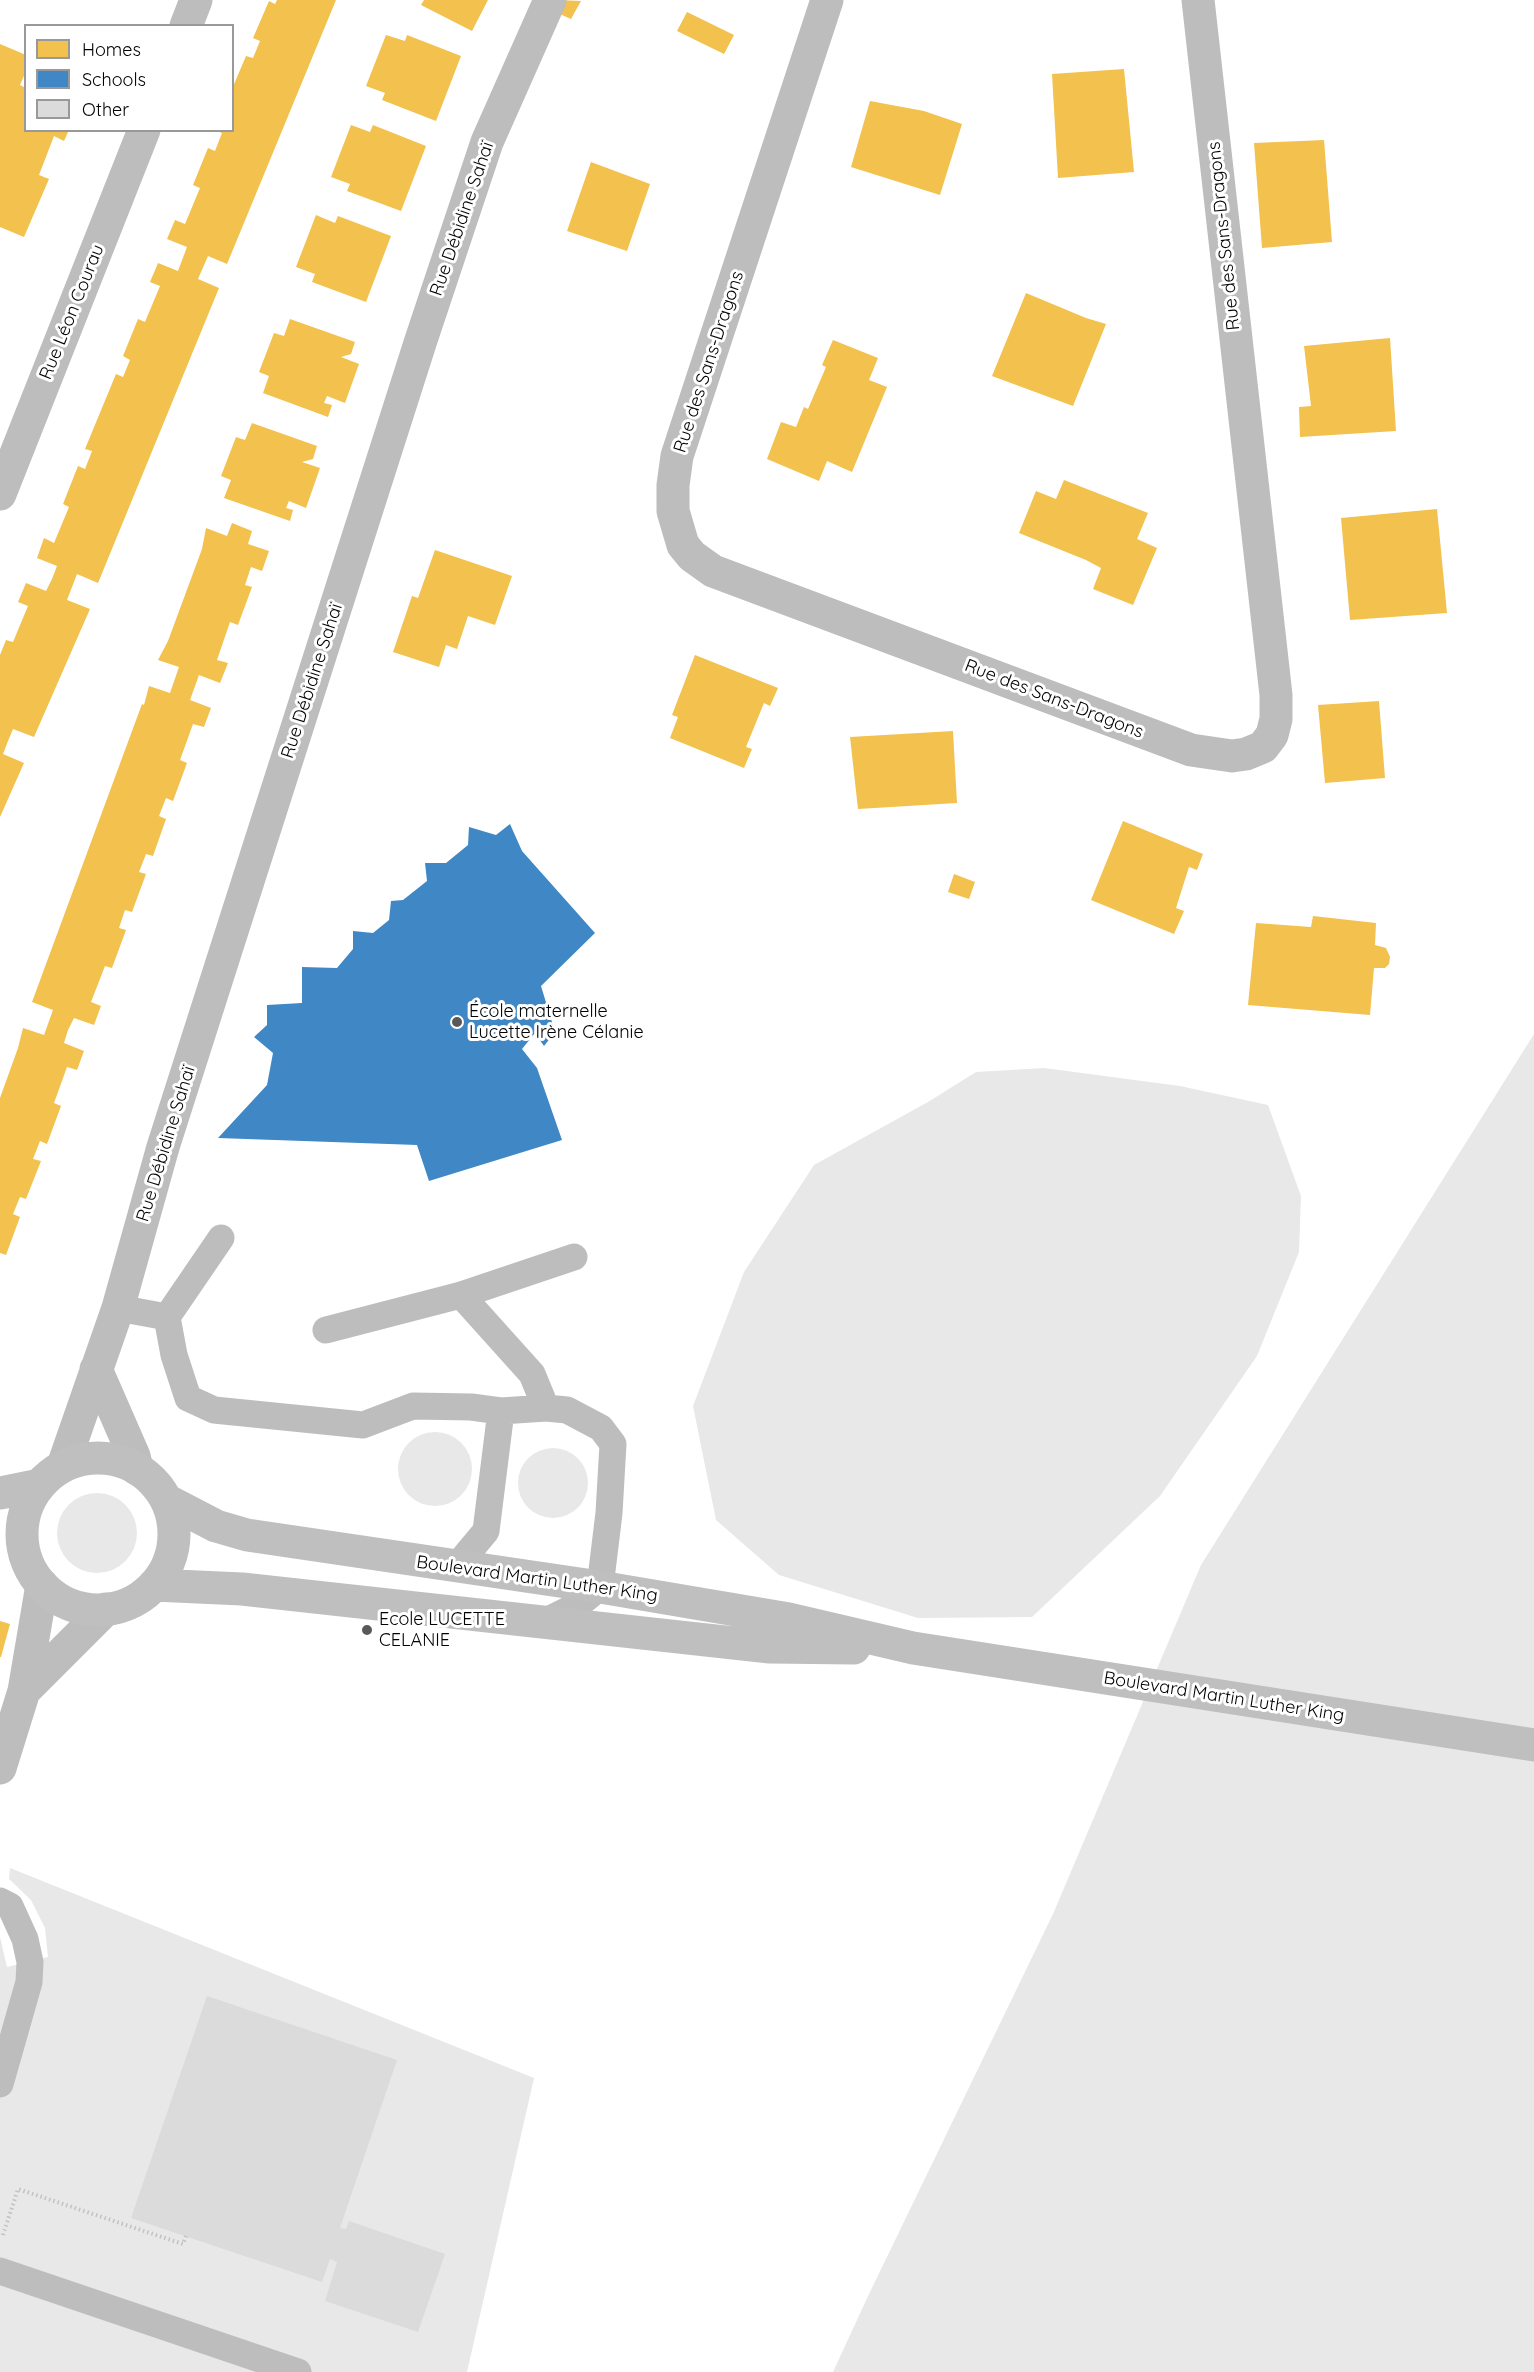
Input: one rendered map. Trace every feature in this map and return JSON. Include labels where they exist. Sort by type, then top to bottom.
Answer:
[{"type":"main road","points":[[0,1493],[52,1476],[88,1458],[114,1459],[137,1469],[157,1486],[166,1500],[170,1507],[175,1532],[171,1558],[159,1581],[141,1598],[117,1608],[93,1610],[69,1605],[48,1592],[23,1565],[22,1526],[29,1502],[52,1476]]},
{"type":"main road","name":"Boulevard Martin Luther King","points":[[166,1500],[216,1526],[247,1535],[600,1587],[789,1619],[913,1648],[1534,1746]]},
{"type":"main road","name":"Boulevard Martin Luther King","points":[[154,1586],[242,1589],[548,1620],[770,1647],[913,1648]]},
{"type":"street","points":[[187,24],[196,0]]},
{"type":"street","name":"Rue Débidine Sahaï","points":[[52,1476],[96,1369],[118,1308],[163,1147],[487,142],[550,0]]},
{"type":"street","name":"Rue des Sans-Dragons","points":[[827,0],[677,456],[673,485],[673,512],[683,545],[692,556],[713,571],[1191,750],[1232,756],[1246,754],[1263,747],[1272,735],[1276,719],[1276,695],[1198,0]]},
{"type":"street","name":"Rue Léon Courau","points":[[0,494],[143,132]]},
{"type":"street","points":[[96,1369],[134,1456],[137,1469]]},
{"type":"street","points":[[0,1768],[24,1691],[23,1565]]},
{"type":"street","points":[[24,1691],[106,1609]]},
{"type":"lane","points":[[221,1238],[167,1317],[174,1354],[188,1398],[214,1410],[363,1425],[413,1406],[471,1407],[501,1411],[546,1408],[567,1410],[602,1428],[613,1444],[609,1513],[600,1587],[578,1605],[548,1620]]},
{"type":"lane","points":[[326,1330],[461,1295],[574,1257]]},
{"type":"lane","points":[[461,1295],[532,1374],[546,1408]]},
{"type":"lane","points":[[118,1308],[167,1317]]},
{"type":"lane","points":[[456,1567],[486,1531],[501,1411]]},
{"type":"lane","points":[[0,1901],[10,1906],[25,1939],[30,1962],[29,1982],[0,2084]]},
{"type":"lane","points":[[0,2271],[298,2372]]},
{"type":"path","points":[[0,2246],[18,2189],[183,2244],[186,2236]]},
{"type":"shaded area","points":[[1534,1034],[1534,2372],[833,2372],[1053,1914],[1201,1565]]},
{"type":"shaded area","points":[[1044,1068],[1180,1086],[1268,1105],[1301,1196],[1299,1252],[1257,1356],[1160,1496],[1032,1617],[918,1618],[779,1575],[716,1520],[693,1406],[744,1272],[814,1165],[928,1102],[976,1072]]},
{"type":"shaded area","points":[[435,1432],[456,1438],[466,1448],[472,1469],[466,1490],[456,1500],[435,1506],[414,1500],[404,1490],[398,1469],[404,1448],[414,1438]]},
{"type":"shaded area","points":[[553,1448],[566,1451],[578,1458],[585,1470],[588,1483],[585,1496],[578,1508],[566,1515],[553,1518],[540,1515],[528,1508],[521,1496],[518,1483],[521,1470],[528,1458],[540,1451]]},
{"type":"shaded area","points":[[97,1493],[112,1496],[125,1505],[134,1518],[137,1533],[134,1548],[125,1561],[112,1570],[97,1573],[82,1570],[69,1561],[60,1548],[57,1533],[60,1518],[69,1505],[82,1496]]},
{"type":"shaded area","points":[[10,1868],[534,2078],[467,2372],[0,2372],[0,1937],[7,1967],[48,1957],[45,1928],[31,1900],[9,1879]]},
{"type":"building: Homes","points":[[277,0],[336,0],[227,264],[208,256],[198,279],[219,288],[98,583],[77,574],[67,600],[90,609],[34,737],[13,729],[3,754],[24,763],[0,817],[0,655],[6,640],[13,642],[28,606],[18,602],[26,583],[46,591],[52,579],[57,566],[37,558],[44,538],[54,543],[69,507],[63,504],[78,466],[85,469],[92,451],[85,449],[116,374],[123,377],[130,360],[123,356],[138,319],[145,322],[160,286],[150,282],[158,263],[178,271],[187,247],[167,239],[175,220],[185,224],[200,188],[193,185],[208,148],[215,151],[222,133],[220,132],[234,132],[234,84],[246,56],[253,58],[260,41],[253,38],[269,1],[275,4]]},
{"type":"building: Homes","points":[[424,0],[488,0],[472,31],[421,5]]},
{"type":"building: Homes","points":[[558,0],[581,1],[571,19],[553,11]]},
{"type":"building: Homes","points":[[687,12],[734,35],[724,54],[677,31]]},
{"type":"building: Homes","points":[[386,35],[405,41],[407,35],[461,56],[436,121],[382,100],[385,93],[366,86]]},
{"type":"building: Homes","points":[[0,44],[24,54],[24,76],[20,85],[24,87],[24,132],[68,132],[64,141],[54,136],[39,175],[49,179],[24,237],[0,227]]},
{"type":"building: Homes","points":[[1124,69],[1134,172],[1058,178],[1052,74]]},
{"type":"building: Homes","points":[[870,101],[924,111],[962,124],[940,195],[851,167]]},
{"type":"building: Homes","points":[[351,125],[370,132],[373,125],[426,146],[401,211],[347,191],[350,184],[331,177]]},
{"type":"building: Homes","points":[[1324,140],[1332,242],[1262,248],[1254,143]]},
{"type":"building: Homes","points":[[591,162],[650,184],[627,251],[567,231]]},
{"type":"building: Homes","points":[[316,215],[335,223],[338,216],[391,236],[366,302],[312,282],[315,274],[296,267]]},
{"type":"building: Homes","points":[[1026,293],[1106,324],[1073,406],[992,376]]},
{"type":"building: Homes","points":[[290,319],[355,342],[351,354],[341,357],[359,364],[345,403],[327,396],[324,403],[332,405],[328,417],[263,393],[269,376],[259,372],[274,333],[284,336]]},
{"type":"building: Homes","points":[[1390,338],[1396,431],[1300,437],[1299,407],[1311,406],[1304,346]]},
{"type":"building: Homes","points":[[833,340],[878,358],[869,380],[887,387],[852,472],[827,461],[819,481],[767,459],[781,422],[796,427],[804,407],[808,409],[826,367],[822,365]]},
{"type":"building: Homes","points":[[252,423],[317,446],[313,459],[302,462],[320,468],[306,508],[289,501],[286,508],[293,510],[290,521],[224,498],[231,480],[221,476],[236,437],[245,440]]},
{"type":"building: Homes","points":[[1064,480],[1148,513],[1137,539],[1157,548],[1133,605],[1093,589],[1101,568],[1019,533],[1036,491],[1056,499]]},
{"type":"building: Homes","points":[[1437,509],[1447,613],[1350,620],[1341,518]]},
{"type":"building: Homes","points":[[232,523],[252,531],[248,544],[269,551],[262,571],[251,567],[245,585],[252,587],[238,625],[230,622],[217,660],[228,663],[220,683],[199,675],[190,700],[211,708],[204,727],[193,724],[180,760],[187,763],[173,801],[166,798],[159,816],[166,819],[153,856],[146,854],[139,872],[146,874],[132,912],[125,910],[119,928],[126,930],[112,968],[105,966],[91,1002],[101,1006],[94,1025],[74,1018],[68,1030],[64,1043],[84,1051],[77,1070],[67,1067],[54,1103],[61,1106],[47,1144],[40,1141],[33,1159],[41,1161],[26,1199],[20,1197],[13,1214],[20,1217],[6,1255],[0,1253],[0,1098],[23,1028],[44,1035],[53,1010],[32,1002],[142,704],[144,705],[149,686],[170,693],[179,667],[158,660],[168,641],[202,549],[206,528],[227,536]]},
{"type":"building: Homes","points":[[435,550],[512,576],[495,625],[468,616],[457,649],[446,645],[439,667],[393,652],[412,596],[418,598]]},
{"type":"building: Homes","points":[[695,655],[778,688],[770,706],[764,703],[746,747],[752,749],[744,768],[670,738],[678,717],[672,715]]},
{"type":"building: Homes","points":[[1379,701],[1385,778],[1325,783],[1318,705]]},
{"type":"building: Homes","points":[[953,731],[957,803],[858,809],[850,737]]},
{"type":"building: Homes","points":[[1123,821],[1203,854],[1197,870],[1189,867],[1176,908],[1184,911],[1174,934],[1091,900]]},
{"type":"building: Homes","points":[[954,874],[975,882],[969,899],[948,892]]},
{"type":"building: Homes","points":[[1313,916],[1376,923],[1375,945],[1386,948],[1390,957],[1389,964],[1385,968],[1374,968],[1370,1015],[1248,1005],[1256,923],[1311,927]]},
{"type":"building: Homes","points":[[0,1621],[10,1624],[1,1657],[0,1657]]},
{"type":"building: Schools","points":[[510,824],[522,851],[595,933],[541,986],[555,1032],[544,1046],[535,1033],[522,1049],[537,1068],[562,1140],[429,1181],[417,1145],[218,1138],[267,1085],[273,1053],[254,1037],[267,1025],[267,1005],[302,1003],[302,967],[337,968],[353,949],[353,931],[373,933],[389,920],[391,901],[403,900],[427,881],[425,863],[446,863],[468,845],[469,827],[496,835]]},
{"type":"building: Other","points":[[207,1996],[397,2060],[340,2228],[346,2229],[349,2221],[445,2254],[418,2332],[325,2301],[337,2262],[330,2259],[322,2282],[131,2218]]},
{"type":"place","name":"École maternelle Lucette Irène Célanie","points":[[457,1022]]},
{"type":"place","name":"Ecole LUCETTE CELANIE","points":[[367,1630]]}]
